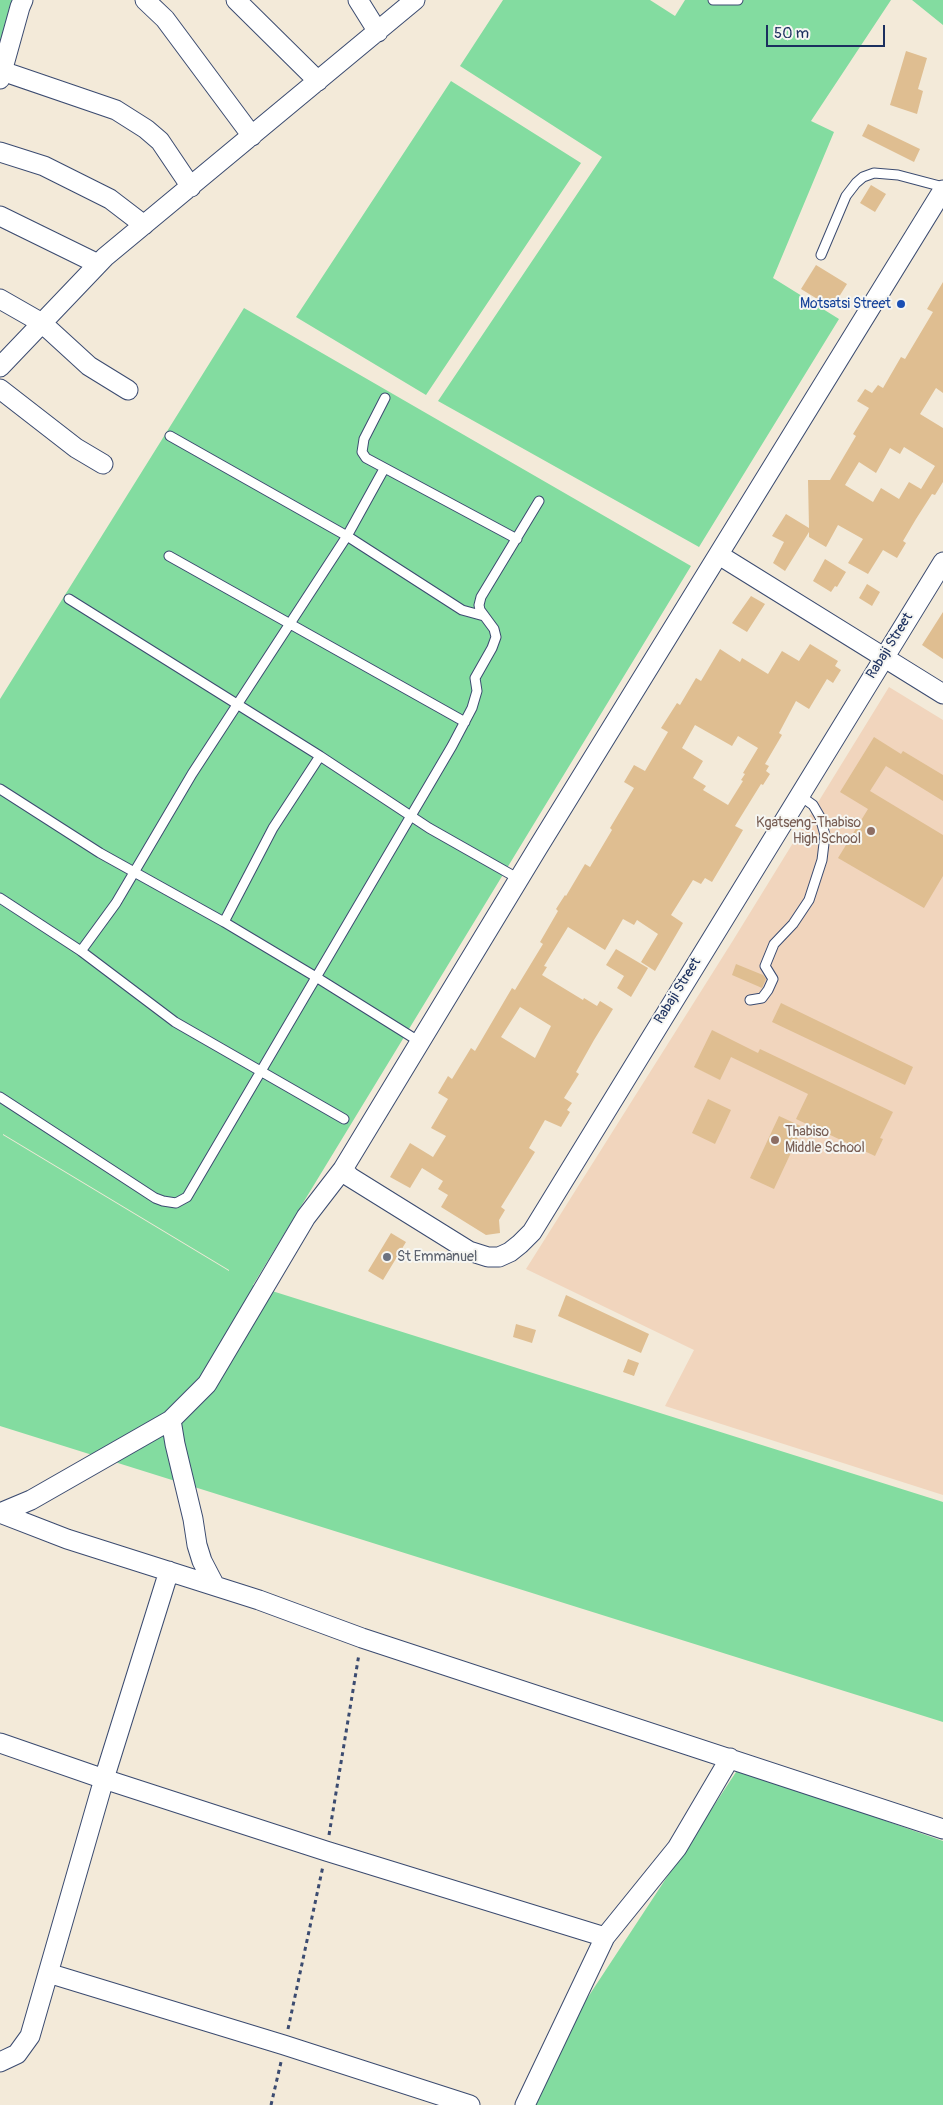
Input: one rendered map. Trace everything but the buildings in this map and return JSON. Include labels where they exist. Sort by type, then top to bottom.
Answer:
[{"type":"street","points":[[24,0],[20,7],[1,75],[116,110],[139,124],[160,141],[190,187]]},
{"type":"street","points":[[145,0],[165,19],[252,136]]},
{"type":"street","points":[[236,0],[318,81]]},
{"type":"street","points":[[358,0],[378,32]]},
{"type":"street","points":[[0,367],[98,264],[415,0]]},
{"type":"street","points":[[0,152],[44,166],[110,199],[144,225]]},
{"type":"street","points":[[0,1513],[31,1500],[135,1443],[171,1420],[207,1384],[306,1217],[344,1169],[519,879],[943,190]]},
{"type":"street","points":[[0,216],[98,264]]},
{"type":"street","points":[[0,299],[42,323],[89,366],[128,390]]},
{"type":"street","points":[[0,389],[76,448],[103,464]]},
{"type":"street","points":[[719,555],[943,694]]},
{"type":"street","name":"Rabaji Street","points":[[344,1169],[350,1177],[469,1251],[488,1257],[499,1256],[510,1252],[532,1232],[943,562]]},
{"type":"street","points":[[171,1420],[176,1454],[193,1519],[197,1545],[202,1561],[215,1586]]},
{"type":"street","points":[[0,1513],[67,1539],[215,1586],[362,1638],[943,1829]]},
{"type":"street","points":[[0,2062],[17,2054],[30,2036],[104,1779],[169,1571]]},
{"type":"street","points":[[0,1743],[326,1851],[605,1937]]},
{"type":"street","points":[[525,2105],[605,1937],[677,1848],[730,1758]]},
{"type":"street","points":[[48,1973],[284,2045],[470,2105]]},
{"type":"lane","points":[[713,0],[738,0]]},
{"type":"lane","points":[[821,255],[846,196],[863,177],[874,173],[898,175],[943,186]]},
{"type":"lane","points":[[385,398],[364,439],[362,447],[364,456],[384,469],[517,539]]},
{"type":"lane","points":[[170,436],[347,536],[462,610],[484,616]]},
{"type":"lane","points":[[81,951],[116,903],[192,774],[347,536],[384,469]]},
{"type":"lane","points":[[0,1098],[155,1198],[176,1203],[191,1193],[465,722],[477,691],[475,678],[495,640],[494,629],[484,616],[479,605],[481,597],[539,501]]},
{"type":"lane","points":[[169,556],[465,722]]},
{"type":"lane","points":[[69,599],[320,756],[411,816],[519,879]]},
{"type":"lane","points":[[224,922],[273,828],[320,756]]},
{"type":"lane","points":[[0,789],[100,853],[224,922],[420,1042]]},
{"type":"lane","points":[[750,1000],[762,998],[768,990],[773,979],[765,966],[774,944],[793,924],[809,900],[822,860],[825,835],[820,817],[813,805],[799,795]]},
{"type":"lane","points":[[0,898],[81,951],[175,1022],[344,1119]]},
{"type":"path","points":[[271,2105],[326,1851],[362,1638]]},
{"type":"shaded area","name":"Thabiso Middle School","points":[[889,687],[943,720],[943,1495],[665,1406],[694,1350],[526,1269],[732,942]]},
{"type":"green space","points":[[0,0],[30,0],[0,49]]},
{"type":"green space","points":[[503,0],[650,0],[675,16],[685,0],[891,0],[811,121],[834,132],[773,278],[839,319],[699,547],[438,401],[602,157],[460,66]]},
{"type":"green space","points":[[912,0],[943,0],[943,25]]},
{"type":"green space","points":[[451,81],[581,163],[426,395],[296,317]]},
{"type":"green space","points":[[244,308],[691,566],[253,1285],[943,1502],[943,1722],[0,1426],[0,699]],"holes":[[[3,1134],[229,1270],[229,1271]]]},
{"type":"green space","points":[[738,1769],[943,1841],[943,2105],[517,2105]]},
{"type":"place","name":"Motsatsi Street","points":[[901,304]]},
{"type":"place","name":"Kgatseng-Thabiso High School","points":[[871,831]]},
{"type":"place","name":"Thabiso Middle School","points":[[775,1140]]},
{"type":"place","name":"St Emmanuel","points":[[387,1257]]}]
